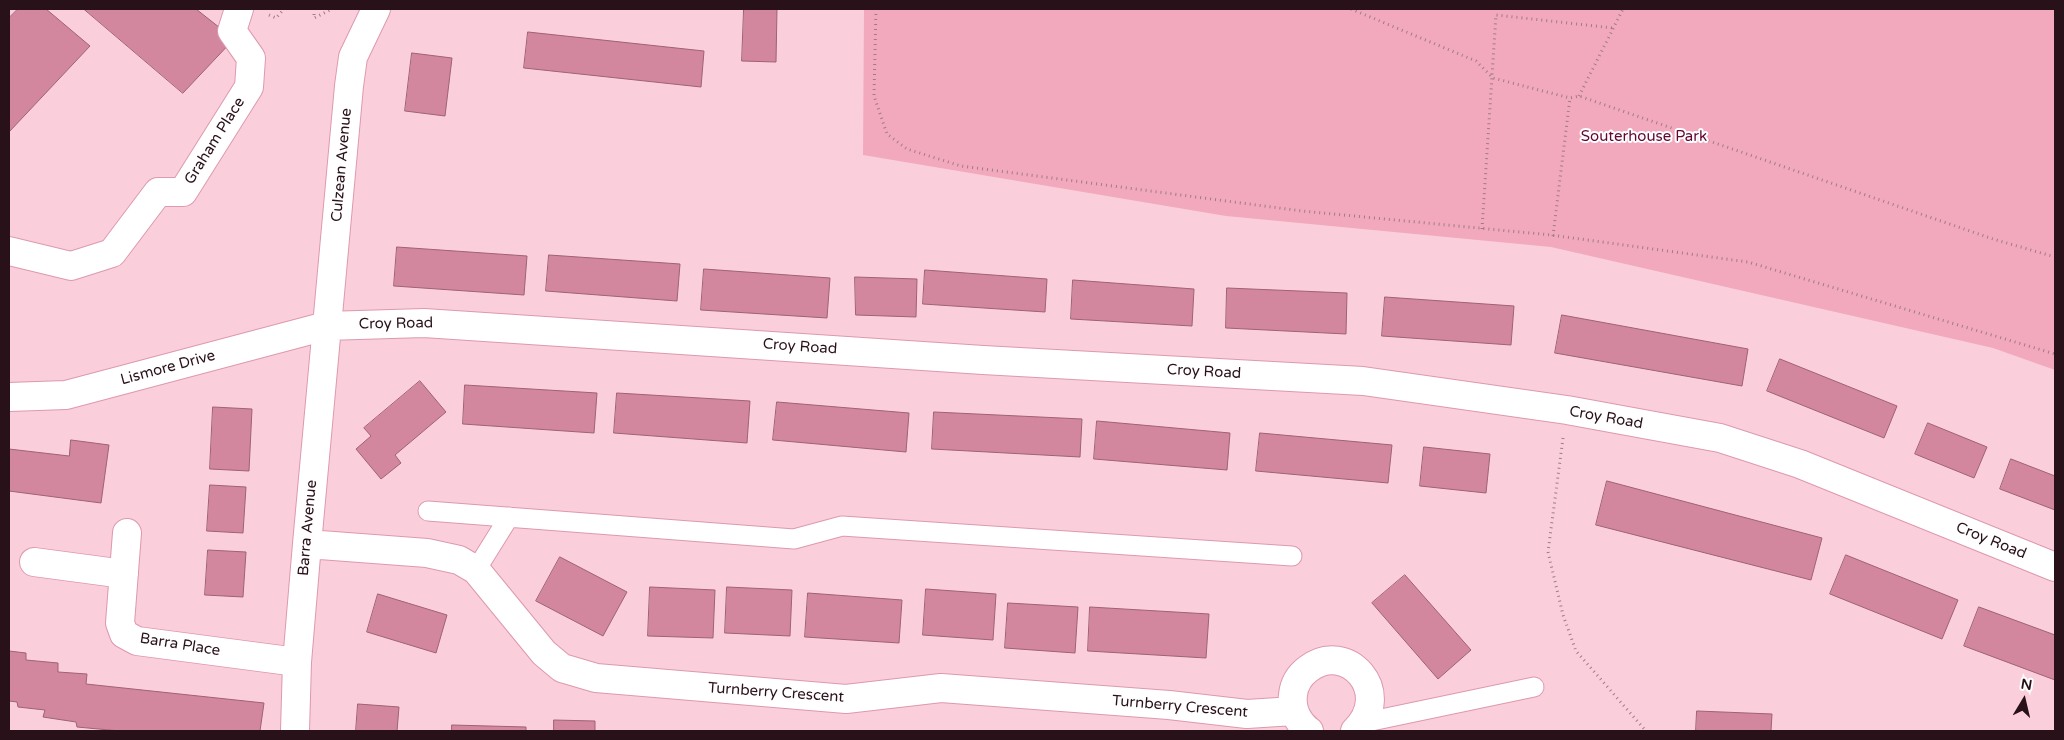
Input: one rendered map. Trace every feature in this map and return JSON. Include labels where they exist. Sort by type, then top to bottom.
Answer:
[{"type":"street","name":"Graham Place","points":[[9,251],[71,266],[112,253],[158,192],[183,192],[249,87],[251,58],[232,31],[238,9]]},
{"type":"street","name":"Culzean Avenue","points":[[326,326],[353,57],[376,9]]},
{"type":"street","name":"Croy Road","points":[[326,326],[424,323],[984,360],[1363,381],[1567,410],[1720,438],[1800,464],[2055,567]]},
{"type":"street","name":"Lismore Drive","points":[[9,397],[66,395],[326,326]]},
{"type":"street","name":"Barra Avenue","points":[[295,731],[297,662],[326,326]]},
{"type":"street","name":"Barra Place","points":[[127,533],[120,623],[124,634],[137,641],[297,662]]},
{"type":"street","name":"Turnberry Crescent","points":[[307,544],[427,553],[459,560],[476,570],[544,653],[562,668],[596,678],[846,699],[941,688],[1169,705],[1302,721]]},
{"type":"street","points":[[34,562],[124,574]]},
{"type":"street","name":"Turnberry Crescent","points":[[1302,721],[1292,700],[1294,690],[1304,672],[1313,665],[1333,660],[1353,667],[1367,683],[1370,704],[1368,714],[1358,727]]},
{"type":"lane","points":[[428,511],[794,539],[842,526],[1292,556]]},
{"type":"lane","points":[[476,570],[509,517]]},
{"type":"lane","points":[[1358,727],[1534,687]]},
{"type":"path","points":[[314,9],[314,18],[332,9]]},
{"type":"path","points":[[876,9],[874,96],[887,134],[907,149],[960,166],[1302,211],[1552,235],[1748,262],[2055,354]]},
{"type":"path","points":[[1351,9],[1476,61],[1493,78],[1570,98],[1579,96],[1993,239],[2055,257]]},
{"type":"path","points":[[1579,96],[1623,9]]},
{"type":"path","points":[[1482,229],[1496,15],[1613,28]]},
{"type":"path","points":[[1552,235],[1570,98]]},
{"type":"path","points":[[1567,410],[1548,552],[1564,616],[1576,651],[1646,731]]},
{"type":"green space","name":"Souterhouse Park","points":[[864,9],[2055,9],[2055,370],[1993,348],[1551,247],[1226,216],[863,155]]},
{"type":"building","points":[[18,9],[46,9],[90,46],[9,132],[9,18]]},
{"type":"building","points":[[84,9],[196,9],[234,39],[183,93]]},
{"type":"building","points":[[744,9],[777,9],[776,62],[742,61]]},
{"type":"building","points":[[528,32],[704,51],[701,87],[524,68]]},
{"type":"building","points":[[412,53],[452,58],[445,116],[405,111]]},
{"type":"building","points":[[397,247],[527,256],[524,295],[394,286]]},
{"type":"building","points":[[549,255],[680,264],[677,301],[546,291]]},
{"type":"building","points":[[704,269],[830,278],[827,318],[701,310]]},
{"type":"building","points":[[925,270],[1047,279],[1045,312],[923,304]]},
{"type":"building","points":[[855,277],[917,279],[916,317],[856,315]]},
{"type":"building","points":[[1073,280],[1194,289],[1192,326],[1071,319]]},
{"type":"building","points":[[1227,288],[1347,293],[1346,334],[1226,328]]},
{"type":"building","points":[[1385,297],[1514,306],[1511,345],[1382,336]]},
{"type":"building","points":[[1562,315],[1748,349],[1742,386],[1555,353]]},
{"type":"building","points":[[1780,359],[1897,406],[1884,438],[1767,391]]},
{"type":"building","points":[[420,381],[446,412],[395,455],[401,463],[381,479],[356,449],[371,436],[364,428]]},
{"type":"building","points":[[465,385],[597,393],[594,433],[463,424]]},
{"type":"building","points":[[617,393],[750,401],[747,443],[614,433]]},
{"type":"building","points":[[777,402],[909,413],[906,452],[773,440]]},
{"type":"building","points":[[213,407],[252,409],[249,471],[210,469]]},
{"type":"building","points":[[934,412],[1082,419],[1080,457],[932,449]]},
{"type":"building","points":[[1097,421],[1230,433],[1227,470],[1094,459]]},
{"type":"building","points":[[1928,423],[1987,447],[1974,478],[1915,454]]},
{"type":"building","points":[[1260,433],[1392,445],[1388,483],[1256,471]]},
{"type":"building","points":[[71,440],[109,445],[101,503],[9,491],[9,449],[69,456]]},
{"type":"building","points":[[1424,447],[1490,454],[1486,493],[1420,486]]},
{"type":"building","points":[[2011,459],[2055,476],[2055,510],[2000,489]]},
{"type":"building","points":[[1607,481],[1822,538],[1811,580],[1596,525]]},
{"type":"building","points":[[210,485],[246,487],[243,533],[207,531]]},
{"type":"building","points":[[208,550],[246,552],[243,597],[205,595]]},
{"type":"building","points":[[1846,555],[1958,600],[1942,639],[1830,594]]},
{"type":"building","points":[[560,557],[627,592],[603,636],[536,601]]},
{"type":"building","points":[[1405,575],[1471,650],[1438,679],[1372,603]]},
{"type":"building","points":[[650,587],[715,590],[713,638],[648,636]]},
{"type":"building","points":[[727,587],[792,590],[790,636],[725,633]]},
{"type":"building","points":[[926,589],[996,594],[993,640],[923,635]]},
{"type":"building","points":[[808,593],[902,600],[899,643],[805,637]]},
{"type":"building","points":[[378,594],[447,615],[436,653],[367,632]]},
{"type":"building","points":[[1008,603],[1078,607],[1075,653],[1005,648]]},
{"type":"building","points":[[1090,607],[1209,614],[1206,658],[1088,651]]},
{"type":"building","points":[[1979,607],[2055,635],[2055,680],[1964,646]]},
{"type":"building","points":[[9,651],[26,653],[26,660],[58,663],[58,672],[87,674],[86,684],[264,703],[260,731],[120,731],[77,727],[76,722],[43,717],[45,710],[18,707],[17,702],[9,701]]},
{"type":"building","points":[[358,704],[399,707],[397,731],[356,731]]},
{"type":"building","points":[[1697,711],[1772,714],[1771,731],[1696,731]]},
{"type":"building","points":[[554,720],[595,721],[595,731],[554,731]]},
{"type":"building","points":[[452,725],[526,727],[526,731],[452,731]]}]
